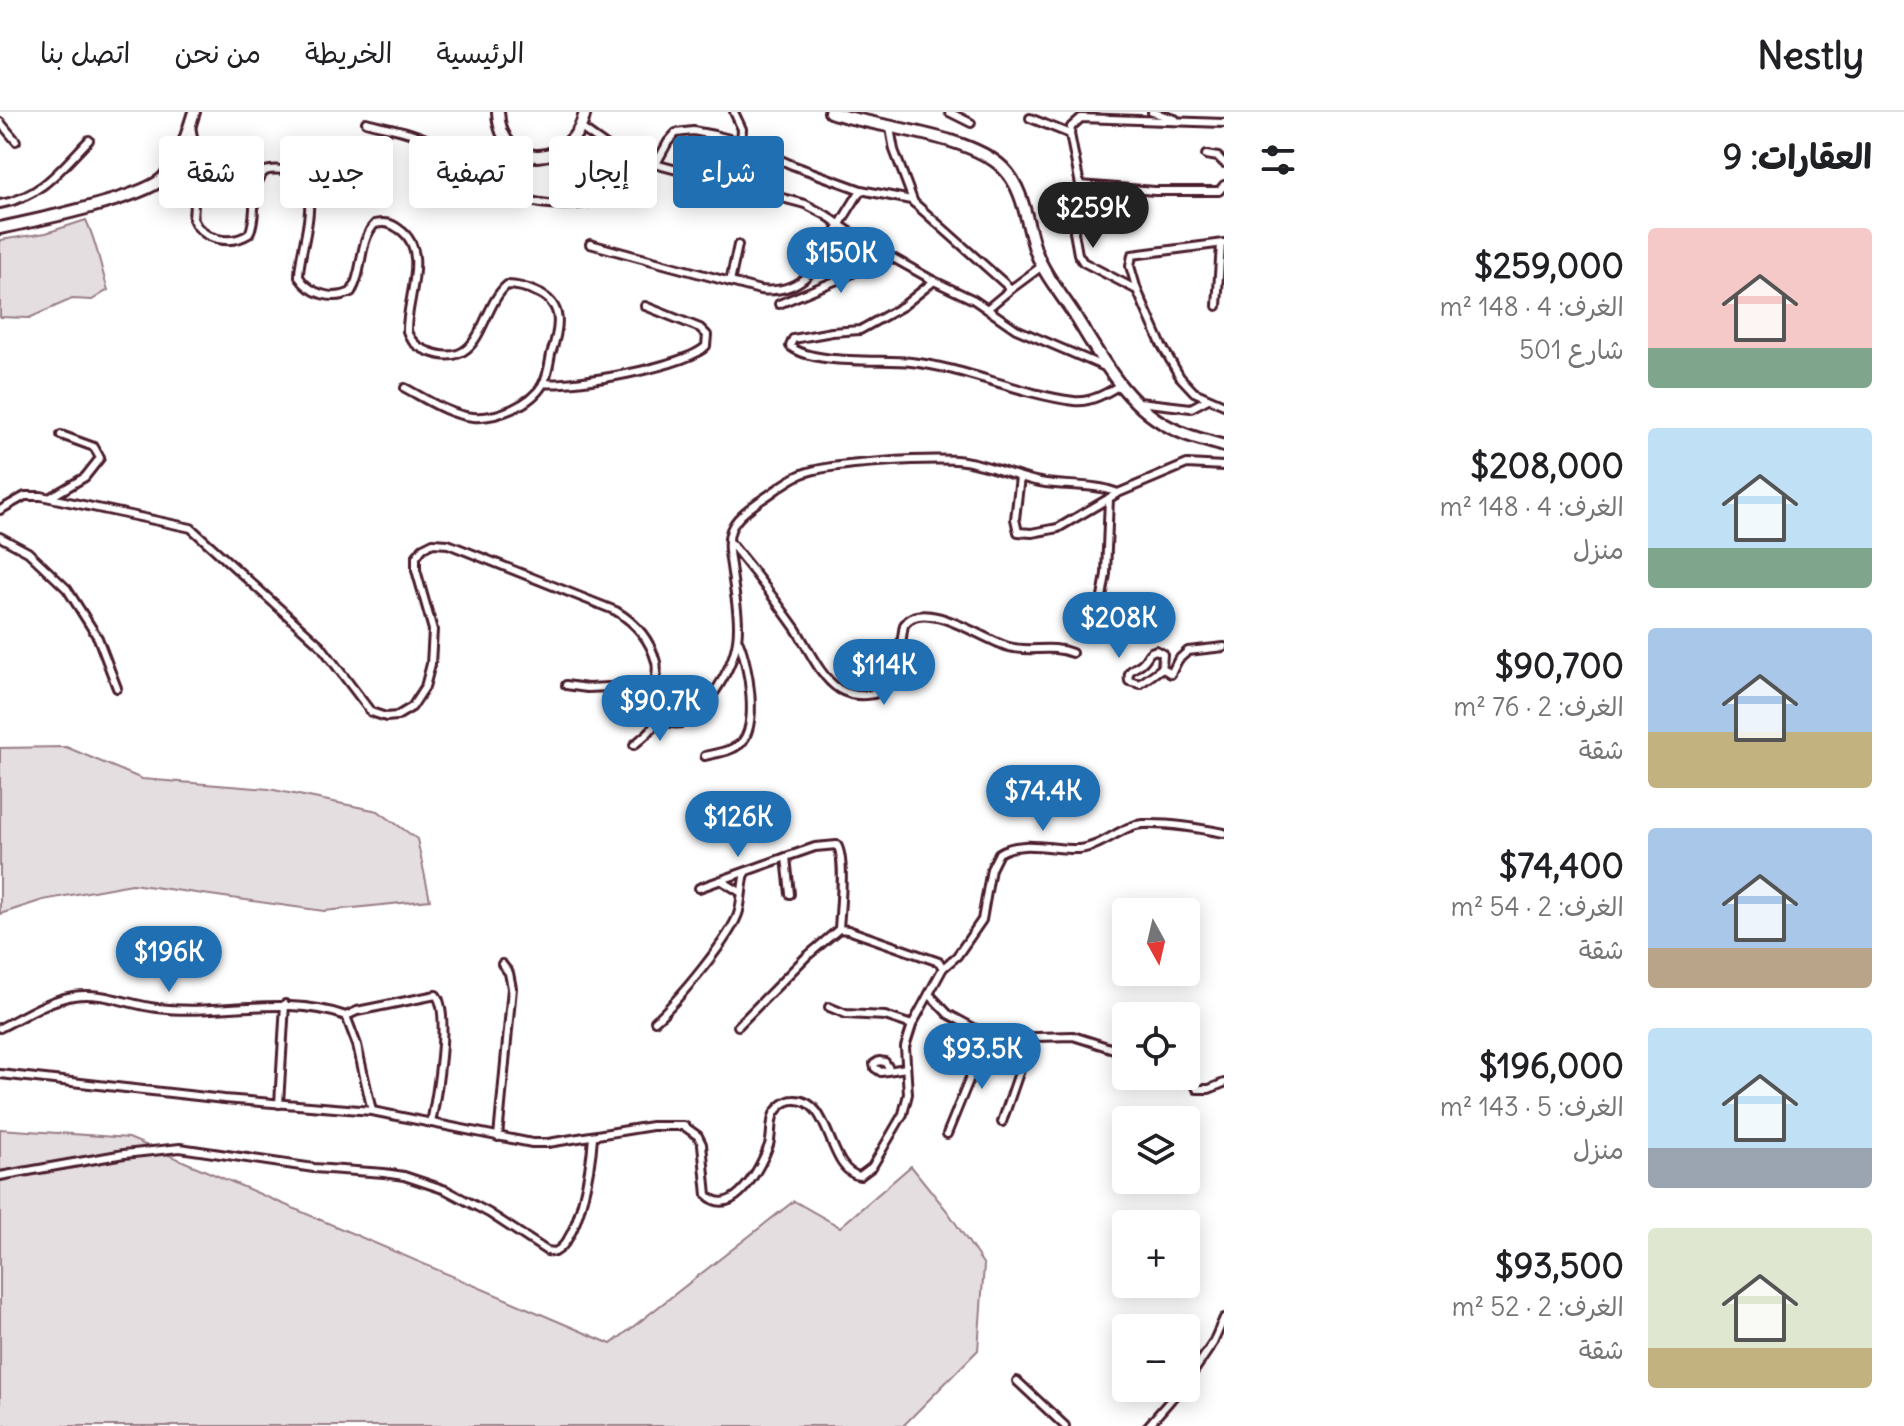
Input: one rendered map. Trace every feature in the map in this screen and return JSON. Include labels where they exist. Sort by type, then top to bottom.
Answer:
[{"type":"main road","points":[[0,228],[150,187],[172,167],[183,149],[194,112]]},
{"type":"main road","points":[[498,112],[502,137],[510,147],[520,153],[537,156],[554,153],[566,146],[581,128],[585,112]]},
{"type":"main road","points":[[830,112],[962,145],[1002,167],[1022,201],[1042,265],[1120,385],[1163,424],[1224,446]]},
{"type":"street","points":[[734,112],[742,129],[741,136]]},
{"type":"street","points":[[949,112],[971,123]]},
{"type":"street","points":[[1152,112],[1186,122]]},
{"type":"street","points":[[1137,290],[1087,267],[1078,254],[1074,218],[1080,185],[1070,134],[1074,123],[1088,116],[1224,123]]},
{"type":"street","points":[[1030,118],[1070,134]]},
{"type":"street","points":[[0,122],[16,141]]},
{"type":"street","points":[[366,122],[434,143],[497,188],[522,200],[549,203]]},
{"type":"street","points":[[190,124],[197,159],[193,219],[202,232],[225,240],[247,236],[252,227],[255,191],[260,177],[269,170],[289,171],[303,181],[309,199],[299,268],[299,277],[304,284],[329,296],[337,297],[351,292],[370,228],[375,224],[388,223],[408,235],[415,248],[407,325],[413,343],[440,355],[463,351],[478,337],[499,292],[509,285],[526,288],[548,298],[559,317],[559,328],[543,383],[533,394],[508,410],[478,417],[451,411],[405,388]]},
{"type":"street","points":[[581,128],[592,136]]},
{"type":"street","points":[[890,128],[894,150],[914,203],[1011,289]]},
{"type":"street","points":[[657,162],[671,137],[678,132],[718,136]]},
{"type":"street","points":[[0,204],[29,197],[89,140]]},
{"type":"street","points":[[1206,155],[1218,157],[1224,163]]},
{"type":"street","points":[[784,161],[861,190],[914,203]]},
{"type":"street","points":[[657,164],[805,204],[863,241],[934,281],[953,288],[1026,335],[1108,368]]},
{"type":"street","points":[[1080,185],[1213,192],[1221,190],[1224,185]]},
{"type":"street","points":[[590,244],[770,291],[789,287],[818,266],[861,190]]},
{"type":"street","points":[[1217,306],[1222,244],[1132,255],[1130,266],[1137,290],[1176,369],[1190,388],[1224,405]]},
{"type":"street","points":[[730,282],[738,245]]},
{"type":"street","points":[[779,304],[889,255]]},
{"type":"street","points":[[987,309],[1042,265]]},
{"type":"street","points":[[934,281],[903,306],[860,330],[793,339],[790,346],[795,351],[827,357],[913,362],[1076,401],[1095,397],[1120,385]]},
{"type":"street","points":[[543,383],[579,383],[689,358],[706,346],[708,339],[705,331],[645,306]]},
{"type":"street","points":[[1135,401],[1191,408],[1208,399]]},
{"type":"street","points":[[51,497],[85,477],[100,458],[94,447],[61,435]]},
{"type":"street","points":[[0,510],[25,496],[51,497],[191,528],[321,646],[367,707],[378,716],[397,716],[412,707],[425,687],[433,630],[416,562],[418,552],[433,543],[448,544],[626,617],[639,628],[653,652],[657,668],[652,703],[661,717],[672,723],[683,723],[698,714],[736,655],[739,625],[729,541],[732,528],[748,510],[801,474],[816,469],[966,461],[1020,477],[1118,493]]},
{"type":"street","points":[[1020,477],[1015,519],[1019,533],[1058,528],[1118,493],[1187,464],[1224,466]]},
{"type":"street","points":[[1099,615],[1106,574],[1109,498]]},
{"type":"street","points":[[0,537],[28,552],[67,589],[98,638],[117,688]]},
{"type":"street","points":[[729,541],[790,621],[832,683],[850,693],[873,694],[892,683],[904,625],[907,619],[914,617],[929,616],[951,621],[1011,648],[1052,647],[1072,653]]},
{"type":"street","points":[[705,756],[730,751],[739,745],[751,725],[745,656],[739,642]]},
{"type":"street","points":[[1162,668],[1171,674],[1178,660],[1188,651],[1224,647]]},
{"type":"street","points":[[1156,650],[1163,654],[1162,668],[1140,684],[1128,678],[1131,669],[1143,663],[1156,650]]},
{"type":"street","points":[[566,685],[587,688],[654,685]]},
{"type":"street","points":[[634,745],[661,717]]},
{"type":"street","points":[[0,1074],[372,1111],[498,1137],[548,1143],[667,1124],[692,1130],[702,1144],[707,1195],[721,1202],[738,1195],[753,1177],[768,1147],[775,1112],[786,1102],[797,1100],[812,1107],[843,1165],[851,1174],[860,1176],[872,1167],[903,1114],[908,1094],[905,1047],[912,1025],[943,968],[957,956],[982,920],[991,869],[1002,850],[1017,846],[1081,848],[1143,824],[1224,833]]},
{"type":"street","points":[[699,888],[832,844],[838,847],[841,863],[839,929]]},
{"type":"street","points":[[786,857],[790,894]]},
{"type":"street","points":[[655,1021],[670,1008],[730,929],[739,912],[745,873]]},
{"type":"street","points":[[722,881],[740,892]]},
{"type":"street","points":[[738,1026],[839,929],[939,962],[943,968]]},
{"type":"street","points":[[498,1137],[512,988],[509,973],[502,964]]},
{"type":"street","points":[[929,994],[948,1014],[987,1036],[1002,1039],[1073,1036],[1112,1049]]},
{"type":"street","points":[[0,1028],[50,1003],[76,995],[96,995],[158,1008],[285,1004],[346,1016],[429,995],[439,997],[442,1022],[431,1123]]},
{"type":"street","points":[[279,1104],[285,1004]]},
{"type":"street","points":[[829,1007],[846,1014],[885,1016],[912,1025]]},
{"type":"street","points":[[346,1016],[357,1045],[372,1111]]},
{"type":"street","points":[[947,1134],[987,1036]]},
{"type":"street","points":[[1002,1122],[1031,1038]]},
{"type":"street","points":[[890,1070],[906,1068]]},
{"type":"street","points":[[1200,1089],[1224,1083]]},
{"type":"street","points":[[0,1176],[124,1154],[180,1148],[314,1168],[384,1173],[446,1190],[489,1213],[547,1251],[555,1252],[567,1242],[584,1194],[593,1137]]},
{"type":"street","points":[[1200,1362],[1224,1318]]},
{"type":"street","points":[[1017,1381],[1065,1426]]},
{"type":"street","points":[[1148,1426],[1169,1402]]},
{"type":"shaded area","points":[[86,220],[108,290],[92,300],[72,299],[29,318],[0,317],[0,240],[46,233]]},
{"type":"shaded area","points":[[66,747],[142,779],[269,789],[378,811],[417,839],[430,900],[324,911],[132,884],[43,900],[0,914],[0,748]]},
{"type":"shaded area","points":[[0,1129],[129,1138],[611,1344],[794,1201],[840,1227],[911,1166],[948,1212],[984,1265],[978,1350],[903,1426],[0,1426]]}]
